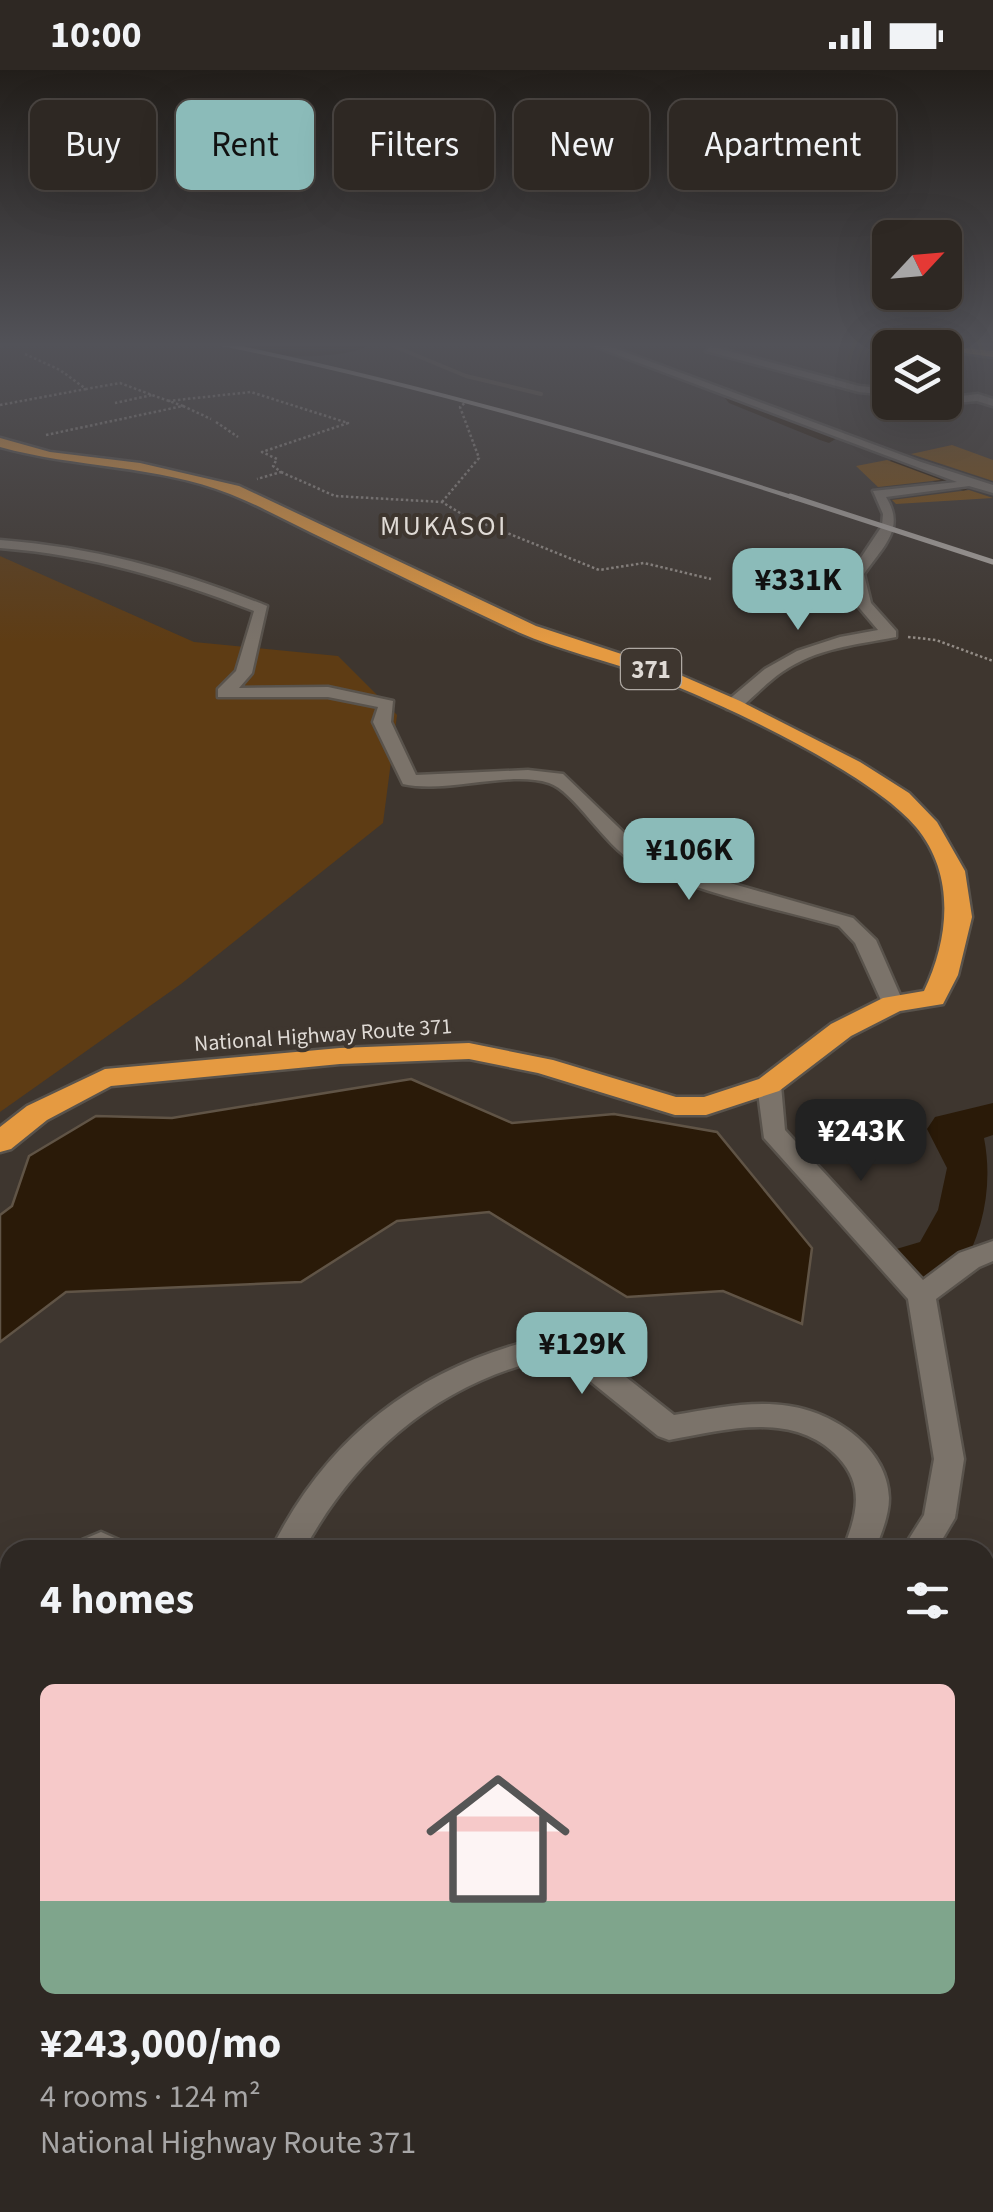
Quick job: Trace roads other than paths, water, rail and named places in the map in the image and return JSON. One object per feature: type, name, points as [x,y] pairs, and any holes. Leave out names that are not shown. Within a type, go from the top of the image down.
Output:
[{"type":"highway","name":"National Highway Route 371","points":[[0,1142],[37,1113],[106,1078],[340,1056],[468,1051],[544,1066],[675,1106],[706,1106],[770,1085],[842,1030],[892,1004],[934,998],[945,974],[958,917],[953,871],[929,827],[901,798],[794,734],[658,672],[530,630],[233,489],[140,468],[49,456],[4,444]]},
{"type":"street","points":[[860,442],[993,489]]},
{"type":"street","points":[[733,705],[776,669],[815,651],[852,636],[890,634],[864,604],[857,574],[889,526],[890,514],[878,494],[975,484],[993,478]]},
{"type":"street","points":[[0,544],[108,555],[164,570],[262,610],[244,673],[224,693],[324,693],[370,698],[387,705],[382,722],[409,780],[438,782],[528,774],[557,778],[636,855],[702,881],[846,922],[864,940],[892,1004]]},
{"type":"street","points":[[770,1085],[773,1132],[921,1296],[949,1459],[939,1518],[925,1540]]},
{"type":"street","points":[[921,1296],[969,1260],[993,1250]]},
{"type":"street","points":[[292,1540],[354,1452],[427,1391],[482,1363],[564,1344],[669,1428],[765,1414],[810,1420],[843,1441],[869,1472],[876,1504],[863,1540]]},
{"type":"waterway","points":[[901,462],[964,483]]},
{"type":"waterway","points":[[913,1264],[940,1258],[966,1210],[974,1168],[953,1129],[993,1119]]},
{"type":"railway","points":[[611,442],[798,499]]},
{"type":"railway","points":[[790,496],[993,562]]},
{"type":"district","name":"MUKASOI","points":[[444,525]]}]
